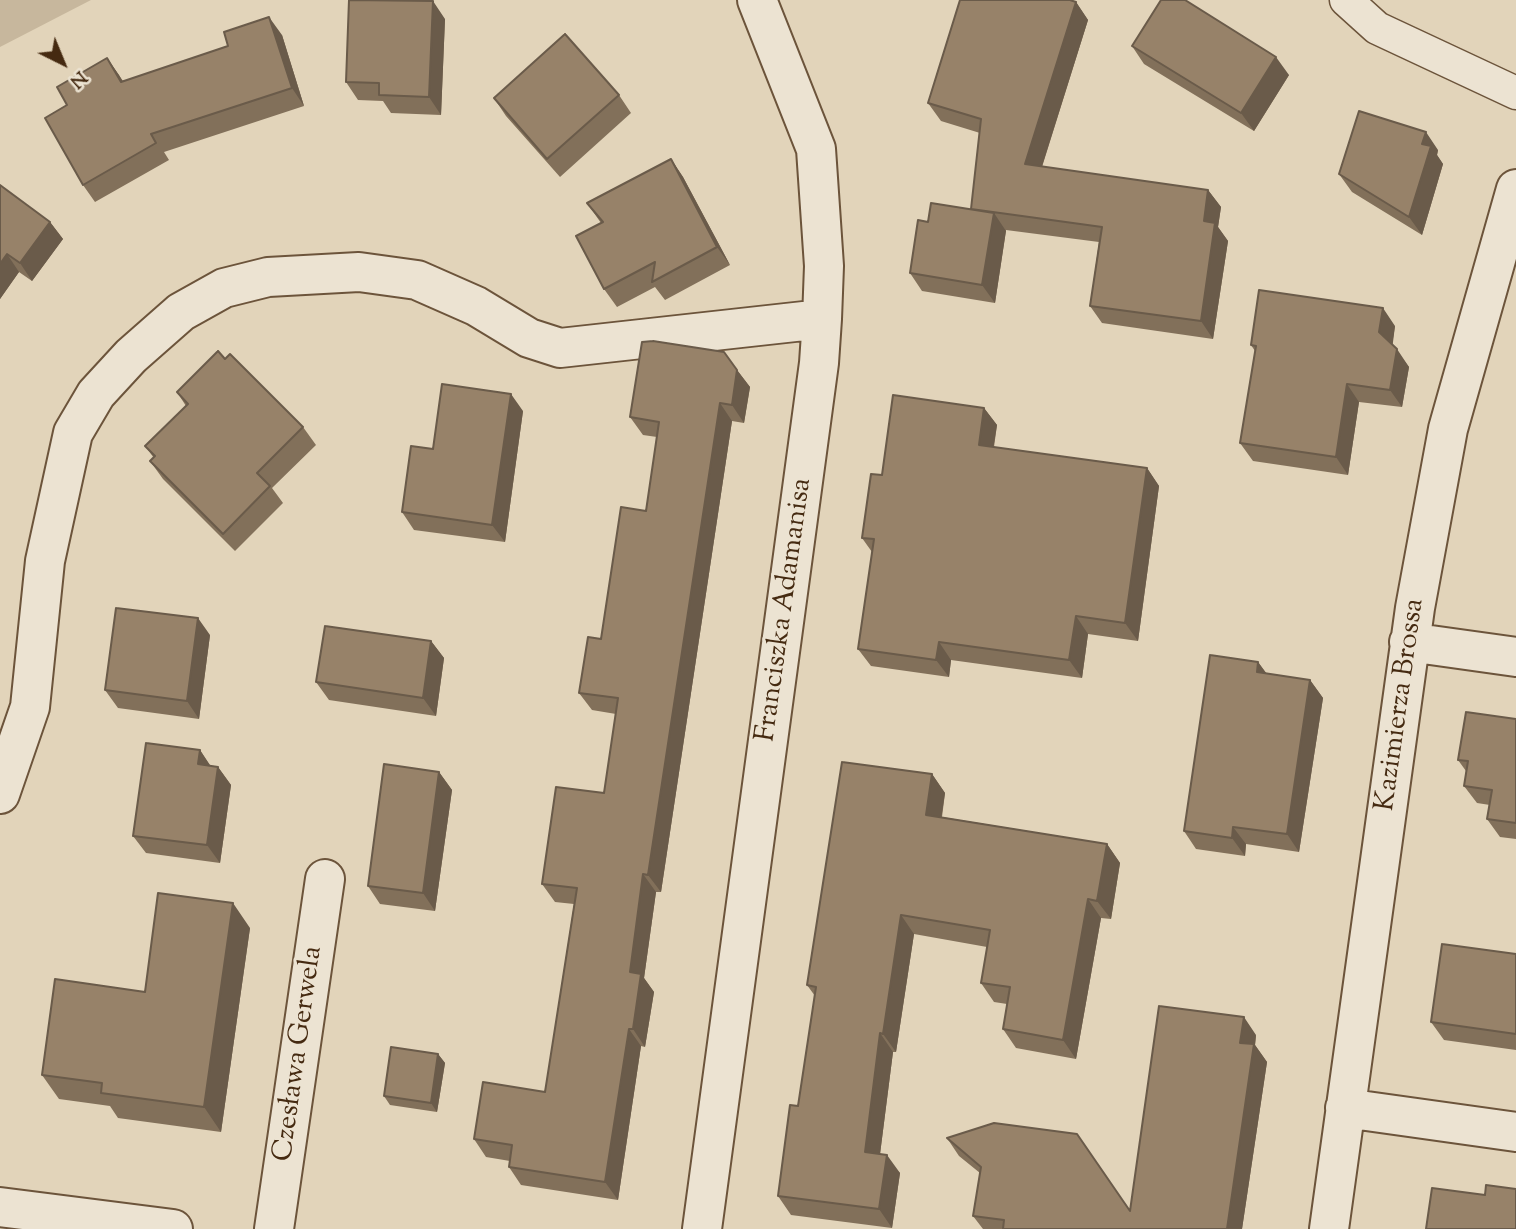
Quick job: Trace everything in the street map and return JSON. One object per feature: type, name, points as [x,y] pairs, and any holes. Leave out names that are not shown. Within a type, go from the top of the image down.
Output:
[{"type":"street","name":"Franciszka Adamanisa","points":[[702,1229],[819,363],[822,319],[824,266],[816,149],[757,0]]},
{"type":"street","name":"Kazimierza Brossa","points":[[1329,1229],[1409,642],[1448,429],[1516,190]]},
{"type":"street","points":[[0,794],[30,706],[45,561],[73,433],[96,394],[131,356],[181,312],[224,288],[268,277],[359,272],[416,280],[475,306],[529,338],[560,348],[822,319]]},
{"type":"street","points":[[1409,642],[1516,657]]},
{"type":"street","name":"Czesława Gerwela","points":[[274,1229],[325,879]]},
{"type":"street","points":[[1345,1108],[1516,1132]]},
{"type":"street","points":[[0,1207],[173,1229]]},
{"type":"lane","points":[[1346,0],[1377,28],[1516,93]]},
{"type":"shaded area","points":[[0,0],[91,0],[0,47]]},
{"type":"building","points":[[349,0],[433,1],[429,97],[379,95],[379,83],[346,82]]},
{"type":"building","points":[[960,0],[1076,2],[1025,164],[1208,190],[1204,221],[1215,223],[1201,321],[1090,306],[1102,227],[971,209],[981,119],[928,103]]},
{"type":"building","points":[[1161,0],[1185,0],[1276,57],[1241,113],[1132,46]]},
{"type":"building","points":[[269,17],[292,88],[151,134],[156,143],[83,185],[45,118],[67,105],[57,87],[107,58],[121,82],[228,46],[224,32]]},
{"type":"building","points":[[565,34],[619,95],[547,159],[494,98]]},
{"type":"building","points":[[1359,111],[1426,132],[1422,144],[1431,146],[1409,217],[1339,174]]},
{"type":"building","points":[[671,159],[717,247],[652,282],[655,262],[604,289],[576,236],[603,222],[587,203]]},
{"type":"building","points":[[0,185],[50,222],[20,263],[7,254],[0,264]]},
{"type":"building","points":[[931,203],[994,213],[982,285],[910,273],[918,220],[928,222]]},
{"type":"building","points":[[1259,290],[1383,308],[1379,332],[1397,349],[1390,390],[1347,384],[1336,457],[1240,443],[1256,346],[1251,345]]},
{"type":"building","points":[[653,341],[724,352],[737,370],[732,405],[720,403],[648,875],[643,874],[630,972],[641,974],[633,1029],[629,1029],[605,1182],[509,1167],[512,1145],[474,1139],[483,1082],[545,1092],[577,888],[542,884],[556,787],[604,793],[618,698],[579,693],[588,637],[601,639],[621,507],[646,511],[659,422],[630,417],[642,342]]},
{"type":"building","points":[[218,351],[225,359],[230,354],[303,427],[257,473],[270,486],[223,534],[150,461],[155,456],[145,446],[188,404],[177,392]]},
{"type":"building","points":[[442,384],[511,394],[492,525],[402,512],[411,446],[433,449]]},
{"type":"building","points":[[893,395],[984,408],[979,445],[1147,468],[1125,623],[1076,616],[1069,660],[939,642],[936,660],[858,649],[874,539],[862,538],[871,474],[882,475]]},
{"type":"building","points":[[116,608],[198,618],[187,701],[105,690]]},
{"type":"building","points":[[325,626],[431,641],[423,698],[316,682]]},
{"type":"building","points":[[1210,655],[1258,662],[1257,672],[1310,680],[1287,834],[1233,827],[1232,838],[1184,831]]},
{"type":"building","points":[[1466,712],[1516,719],[1516,823],[1487,819],[1492,790],[1464,786],[1468,761],[1458,760]]},
{"type":"building","points":[[146,743],[200,750],[198,764],[218,767],[207,845],[133,836]]},
{"type":"building","points":[[842,762],[932,774],[926,815],[1107,844],[1097,901],[1088,899],[1063,1040],[1003,1029],[1010,987],[981,983],[990,930],[901,915],[883,1034],[880,1033],[865,1152],[887,1155],[879,1209],[778,1196],[790,1105],[798,1106],[816,987],[807,985]]},
{"type":"building","points":[[384,764],[439,772],[423,893],[368,886]]},
{"type":"building","points":[[158,893],[233,903],[204,1107],[101,1093],[102,1083],[42,1075],[55,979],[145,992]]},
{"type":"building","points":[[1442,944],[1516,954],[1516,1034],[1431,1022]]},
{"type":"building","points":[[1159,1006],[1244,1017],[1240,1043],[1254,1044],[1227,1229],[1003,1229],[1004,1220],[973,1216],[981,1167],[947,1138],[994,1123],[1077,1134],[1130,1211]]},
{"type":"building","points":[[391,1047],[438,1054],[431,1103],[384,1096]]},
{"type":"building","points":[[1486,1185],[1516,1189],[1516,1229],[1426,1229],[1432,1188],[1485,1195]]}]
